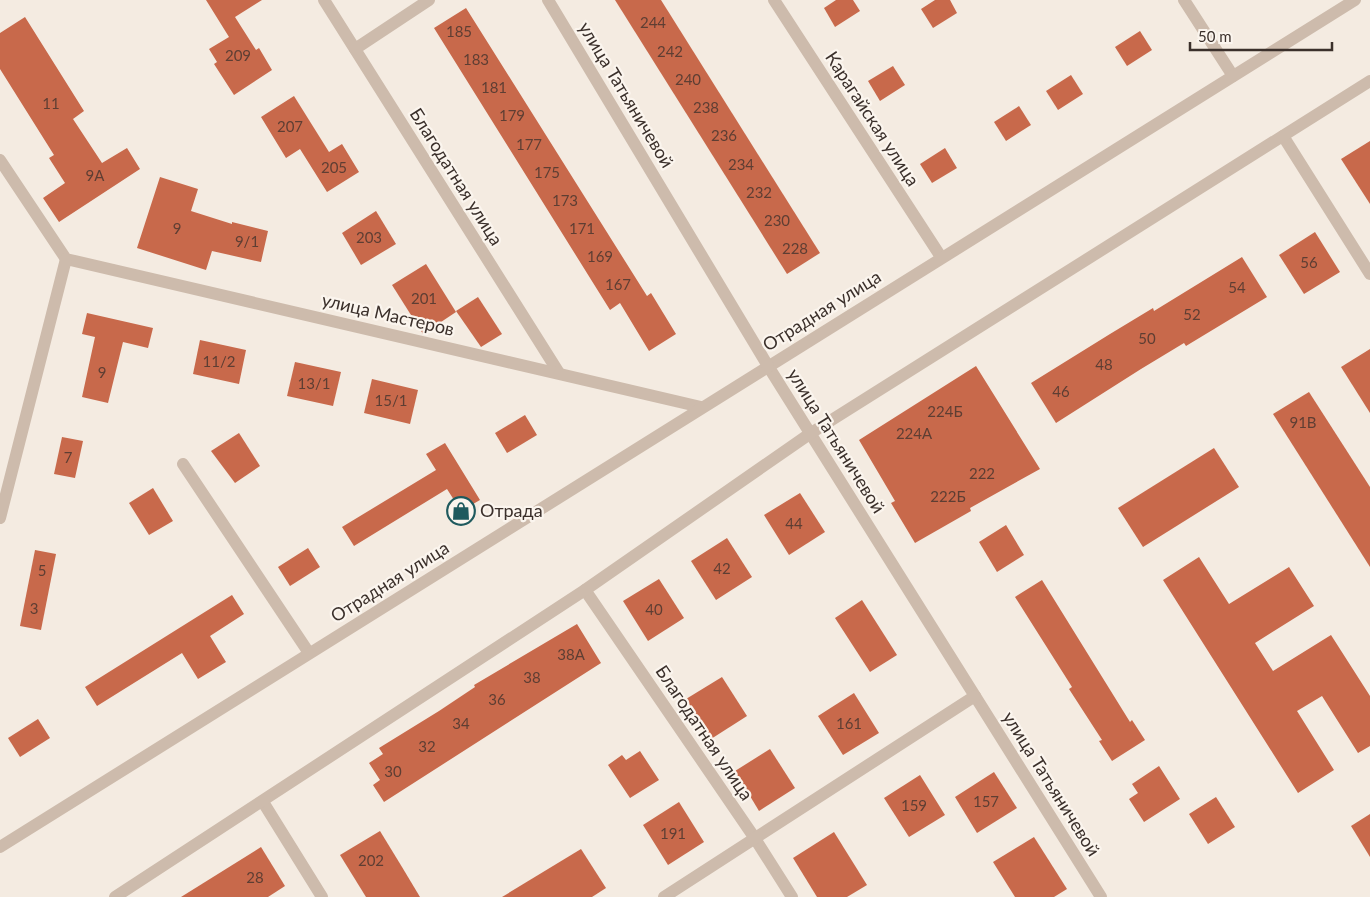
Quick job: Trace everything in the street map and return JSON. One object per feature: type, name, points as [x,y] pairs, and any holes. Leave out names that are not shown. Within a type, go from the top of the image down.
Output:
[{"type":"street","name":"Благодатная улица","points":[[324,0],[559,373]]},
{"type":"street","points":[[355,49],[429,0]]},
{"type":"street","name":"улица Татьяничевой","points":[[548,0],[768,366],[1101,897]]},
{"type":"street","name":"Карагайская улица","points":[[774,0],[942,257]]},
{"type":"street","points":[[1184,0],[1234,76]]},
{"type":"street","name":"Отрадная улица","points":[[0,847],[701,407],[1355,0]]},
{"type":"street","points":[[115,897],[585,590],[810,433],[1370,81]]},
{"type":"street","points":[[1283,136],[1370,274]]},
{"type":"street","points":[[0,160],[66,259],[0,518]]},
{"type":"street","name":"улица Мастеров","points":[[66,259],[701,407]]},
{"type":"street","points":[[183,464],[309,653]]},
{"type":"street","name":"Благодатная улица","points":[[585,590],[754,837],[792,897]]},
{"type":"street","points":[[664,897],[754,837],[975,696]]},
{"type":"street","points":[[263,802],[322,897]]},
{"type":"building","points":[[206,0],[262,0],[235,17],[256,50],[259,48],[272,70],[234,95],[214,64],[217,62],[209,49],[229,37]]},
{"type":"building","points":[[615,0],[661,0],[820,253],[787,274]]},
{"type":"building","points":[[836,0],[853,0],[860,11],[835,27],[824,8]]},
{"type":"building","points":[[935,0],[950,0],[957,13],[933,28],[921,9]]},
{"type":"building","points":[[466,8],[647,296],[651,293],[676,334],[649,351],[620,303],[610,310],[434,28]]},
{"type":"building","points":[[25,17],[84,111],[73,119],[102,163],[127,148],[140,169],[59,222],[43,198],[65,183],[49,158],[54,155],[0,69],[0,33]]},
{"type":"building","points":[[1140,31],[1152,50],[1127,66],[1115,47]]},
{"type":"building","points":[[893,66],[905,85],[880,101],[868,81]]},
{"type":"building","points":[[1071,75],[1083,94],[1058,110],[1046,91]]},
{"type":"building","points":[[294,96],[329,152],[342,144],[359,172],[327,192],[300,149],[286,158],[261,117]]},
{"type":"building","points":[[1019,106],[1031,125],[1006,141],[994,122]]},
{"type":"building","points":[[1370,141],[1370,204],[1341,159]]},
{"type":"building","points":[[945,148],[957,168],[932,183],[920,164]]},
{"type":"building","points":[[160,177],[198,189],[191,211],[232,224],[232,222],[268,231],[261,262],[212,251],[206,270],[137,248]]},
{"type":"building","points":[[376,211],[396,244],[361,265],[342,233]]},
{"type":"building","points":[[1315,232],[1340,272],[1304,294],[1279,255]]},
{"type":"building","points":[[1242,257],[1267,297],[1186,346],[1184,343],[1056,423],[1031,383],[1153,308],[1154,311]]},
{"type":"building","points":[[426,264],[456,312],[423,334],[392,285]]},
{"type":"building","points":[[478,297],[502,334],[481,347],[456,311]]},
{"type":"building","points":[[87,313],[153,328],[148,348],[123,342],[108,403],[82,397],[95,337],[82,334]]},
{"type":"building","points":[[200,340],[246,350],[239,384],[193,374]]},
{"type":"building","points":[[1370,349],[1370,413],[1341,367]]},
{"type":"building","points":[[295,362],[341,372],[333,406],[287,396]]},
{"type":"building","points":[[976,366],[1040,469],[970,508],[971,511],[915,543],[891,503],[895,501],[859,440]]},
{"type":"building","points":[[372,379],[418,390],[410,424],[364,413]]},
{"type":"building","points":[[1309,392],[1370,487],[1370,567],[1273,414]]},
{"type":"building","points":[[525,415],[537,435],[507,453],[495,433]]},
{"type":"building","points":[[239,433],[260,466],[235,483],[211,451]]},
{"type":"building","points":[[62,437],[83,441],[75,478],[54,474]]},
{"type":"building","points":[[445,443],[480,500],[461,511],[447,489],[354,546],[342,527],[436,470],[426,454]]},
{"type":"building","points":[[1214,448],[1239,487],[1143,547],[1118,508]]},
{"type":"building","points":[[153,488],[173,521],[149,535],[129,503]]},
{"type":"building","points":[[800,493],[825,532],[789,555],[764,515]]},
{"type":"building","points":[[1006,525],[1024,555],[997,572],[979,542]]},
{"type":"building","points":[[727,538],[752,577],[716,600],[691,561]]},
{"type":"building","points":[[308,548],[320,567],[290,586],[278,567]]},
{"type":"building","points":[[35,550],[56,554],[41,630],[20,626]]},
{"type":"building","points":[[1199,557],[1229,604],[1289,567],[1314,606],[1255,643],[1273,671],[1331,635],[1370,696],[1370,746],[1358,753],[1322,696],[1297,711],[1334,770],[1298,793],[1163,580]]},
{"type":"building","points":[[659,579],[684,618],[648,641],[623,601]]},
{"type":"building","points":[[1042,580],[1130,722],[1132,720],[1145,740],[1112,761],[1099,741],[1102,740],[1069,689],[1072,687],[1015,597]]},
{"type":"building","points":[[232,595],[244,614],[210,636],[226,662],[198,679],[182,653],[97,706],[85,687]]},
{"type":"building","points":[[862,600],[897,655],[870,672],[835,618]]},
{"type":"building","points":[[577,624],[601,663],[384,802],[373,785],[380,780],[369,763],[383,754],[379,748],[439,711],[475,687],[474,685]]},
{"type":"building","points":[[722,677],[747,716],[711,739],[686,699]]},
{"type":"building","points":[[854,693],[879,733],[843,755],[818,716]]},
{"type":"building","points":[[38,719],[50,738],[20,757],[8,738]]},
{"type":"building","points":[[770,749],[795,788],[759,811],[735,771]]},
{"type":"building","points":[[640,751],[659,780],[630,798],[608,765],[622,755],[626,760]]},
{"type":"building","points":[[1159,766],[1180,799],[1144,822],[1129,799],[1138,793],[1132,784]]},
{"type":"building","points":[[994,772],[1017,808],[977,833],[955,797]]},
{"type":"building","points":[[920,775],[945,815],[909,837],[884,798]]},
{"type":"building","points":[[1216,797],[1235,827],[1208,844],[1189,814]]},
{"type":"building","points":[[679,802],[704,842],[668,865],[643,825]]},
{"type":"building","points":[[1370,814],[1370,857],[1351,826]]},
{"type":"building","points":[[380,831],[420,897],[366,897],[340,855]]},
{"type":"building","points":[[834,832],[867,885],[847,897],[817,897],[793,858]]},
{"type":"building","points":[[1034,837],[1067,889],[1054,897],[1015,897],[993,862]]},
{"type":"building","points":[[261,847],[285,886],[268,897],[181,897]]},
{"type":"building","points":[[581,849],[606,888],[592,897],[502,897]]},
{"type":"place","name":"Отрада","points":[[461,511]]}]
